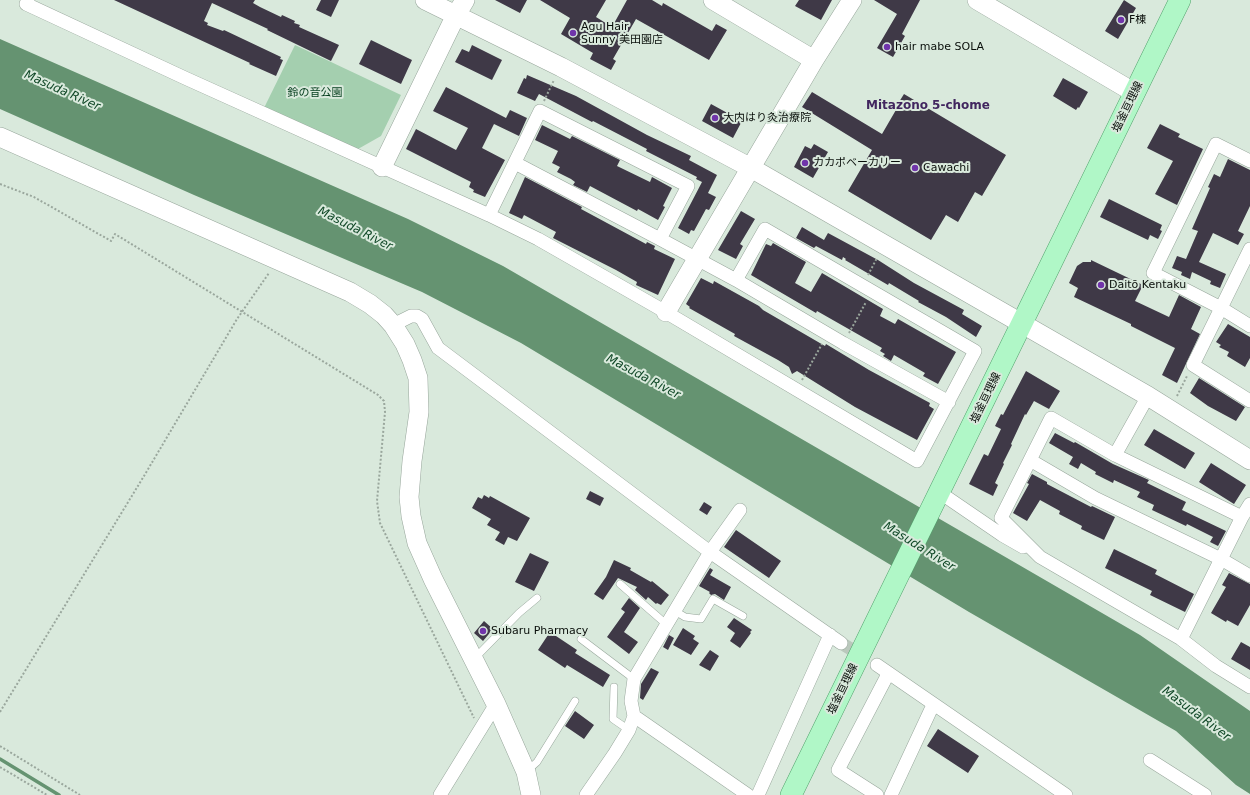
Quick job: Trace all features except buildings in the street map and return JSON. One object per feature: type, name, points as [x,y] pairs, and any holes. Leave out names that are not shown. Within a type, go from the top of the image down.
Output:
[{"type":"main road","name":"塩釜亘理線","points":[[791,795],[1180,0]]},
{"type":"street","points":[[28,0],[26,4],[185,78],[489,214],[538,239],[666,312],[917,460],[975,351],[765,229],[736,280]]},
{"type":"street","points":[[425,0],[460,8],[561,67],[751,168],[1148,396],[1250,460]]},
{"type":"street","points":[[713,0],[814,60]]},
{"type":"street","points":[[666,312],[814,60],[852,0]]},
{"type":"street","points":[[977,0],[1135,94]]},
{"type":"street","points":[[382,167],[460,8]]},
{"type":"street","points":[[489,214],[540,111],[688,186],[660,239]]},
{"type":"street","points":[[0,137],[350,292],[370,304],[384,315],[393,326],[405,344],[418,378],[419,412],[412,461],[409,497],[411,516],[417,542],[433,579],[496,704],[526,772],[531,795]]},
{"type":"street","points":[[1250,161],[1216,144],[1153,274],[1221,308],[1250,326]]},
{"type":"street","points":[[515,163],[698,259],[843,343],[949,402]]},
{"type":"street","points":[[1249,254],[1193,365],[1250,401]]},
{"type":"street","points":[[393,326],[411,316],[417,316],[422,319],[438,348],[710,552],[841,643]]},
{"type":"street","points":[[1115,455],[1148,396]]},
{"type":"street","points":[[1040,557],[1000,518],[1051,418],[1115,455],[1242,517]]},
{"type":"street","points":[[1030,460],[1095,498],[1221,559],[1250,576]]},
{"type":"street","points":[[938,494],[1002,535],[1181,639],[1216,666],[1250,687]]},
{"type":"street","points":[[1181,639],[1242,517],[1250,504]]},
{"type":"street","points":[[586,795],[630,730],[634,716],[631,701],[634,679],[710,552],[740,510]]},
{"type":"street","points":[[758,795],[830,635]]},
{"type":"street","points":[[877,665],[933,705],[1066,795]]},
{"type":"street","points":[[877,795],[838,770],[888,674]]},
{"type":"street","points":[[440,795],[496,704]]},
{"type":"street","points":[[891,795],[933,705]]},
{"type":"street","points":[[634,716],[748,795]]},
{"type":"street","points":[[1150,760],[1205,795]]},
{"type":"lane","points":[[620,584],[666,624]]},
{"type":"lane","points":[[474,660],[519,613],[537,598]]},
{"type":"lane","points":[[675,611],[685,617],[701,619],[713,599],[743,616]]},
{"type":"lane","points":[[581,639],[634,679]]},
{"type":"lane","points":[[614,687],[613,719],[630,730]]},
{"type":"lane","points":[[526,772],[537,762],[576,701]]},
{"type":"path","points":[[540,111],[541,105],[554,80]]},
{"type":"path","points":[[0,184],[34,197],[111,241],[115,234],[378,395],[384,401],[385,412],[377,501],[380,523],[480,730]]},
{"type":"path","points":[[843,343],[880,254]]},
{"type":"path","points":[[0,712],[144,476],[242,311],[278,260]]},
{"type":"path","points":[[796,389],[828,334]]},
{"type":"path","points":[[1175,399],[1193,365]]},
{"type":"path","points":[[0,746],[80,795]]},
{"type":"path","points":[[0,767],[47,795]]},
{"type":"green space","name":"鈴の音公園","points":[[295,45],[401,95],[381,136],[358,149],[264,108]]},
{"type":"water","name":"Masuda River","points":[[0,39],[408,219],[503,266],[1140,635],[1250,711],[1250,794],[1236,785],[1176,731],[969,612],[521,343],[422,292],[194,195],[0,109]]},
{"type":"waterway","points":[[0,759],[59,795]]},
{"type":"tunnel","points":[[841,643],[877,665]]},
{"type":"place","name":"F棟","points":[[1121,20]]},
{"type":"place","name":"Agu Hair Sunny 美田園店","points":[[573,33]]},
{"type":"place","name":"hair mabe SOLA","points":[[887,47]]},
{"type":"place","name":"大内はり灸治療院","points":[[715,118]]},
{"type":"place","name":"カカポベーカリー","points":[[805,163]]},
{"type":"place","name":"Cawachi","points":[[915,168]]},
{"type":"place","name":"Daitō Kentaku","points":[[1101,285]]},
{"type":"place","name":"Subaru Pharmacy","points":[[483,631]]},
{"type":"district","name":"Mitazono 5-chome","points":[[928,106]]}]
